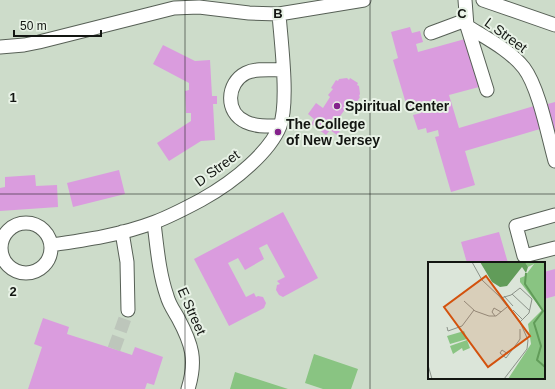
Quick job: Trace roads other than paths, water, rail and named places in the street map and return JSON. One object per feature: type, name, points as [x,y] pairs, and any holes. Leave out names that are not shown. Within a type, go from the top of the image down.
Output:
[{"type":"street","points":[[0,47],[39,42],[160,11],[199,4],[249,13],[279,14],[364,0]]},
{"type":"street","points":[[465,0],[466,23],[488,90]]},
{"type":"street","points":[[483,0],[555,25]]},
{"type":"street","name":"D Street","points":[[51,245],[122,232],[154,223],[183,210],[230,182],[255,161],[274,138],[280,126],[283,103],[283,70],[279,14]]},
{"type":"street","points":[[431,33],[466,23]]},
{"type":"street","name":"L Street","points":[[466,23],[505,50],[530,76],[555,161]]},
{"type":"street","points":[[280,126],[254,125],[238,117],[230,102],[230,94],[233,85],[246,72],[256,70],[283,70]]},
{"type":"street","points":[[555,215],[516,226],[524,256],[555,248]]},
{"type":"street","points":[[23,223],[38,226],[49,238],[51,245],[48,261],[36,272],[28,274],[21,273],[13,270],[1,259],[1,243],[4,236],[15,225],[23,223]]},
{"type":"street","name":"E Street","points":[[154,223],[166,295],[188,336],[190,345],[193,364],[188,389]]},
{"type":"street","points":[[122,232],[127,262],[128,310]]},
{"type":"tunnel","points":[[114,349],[128,310]]},
{"type":"place","name":"Spiritual Center","points":[[337,106]]},
{"type":"place","name":"The College of New Jersey","points":[[278,132]]}]
